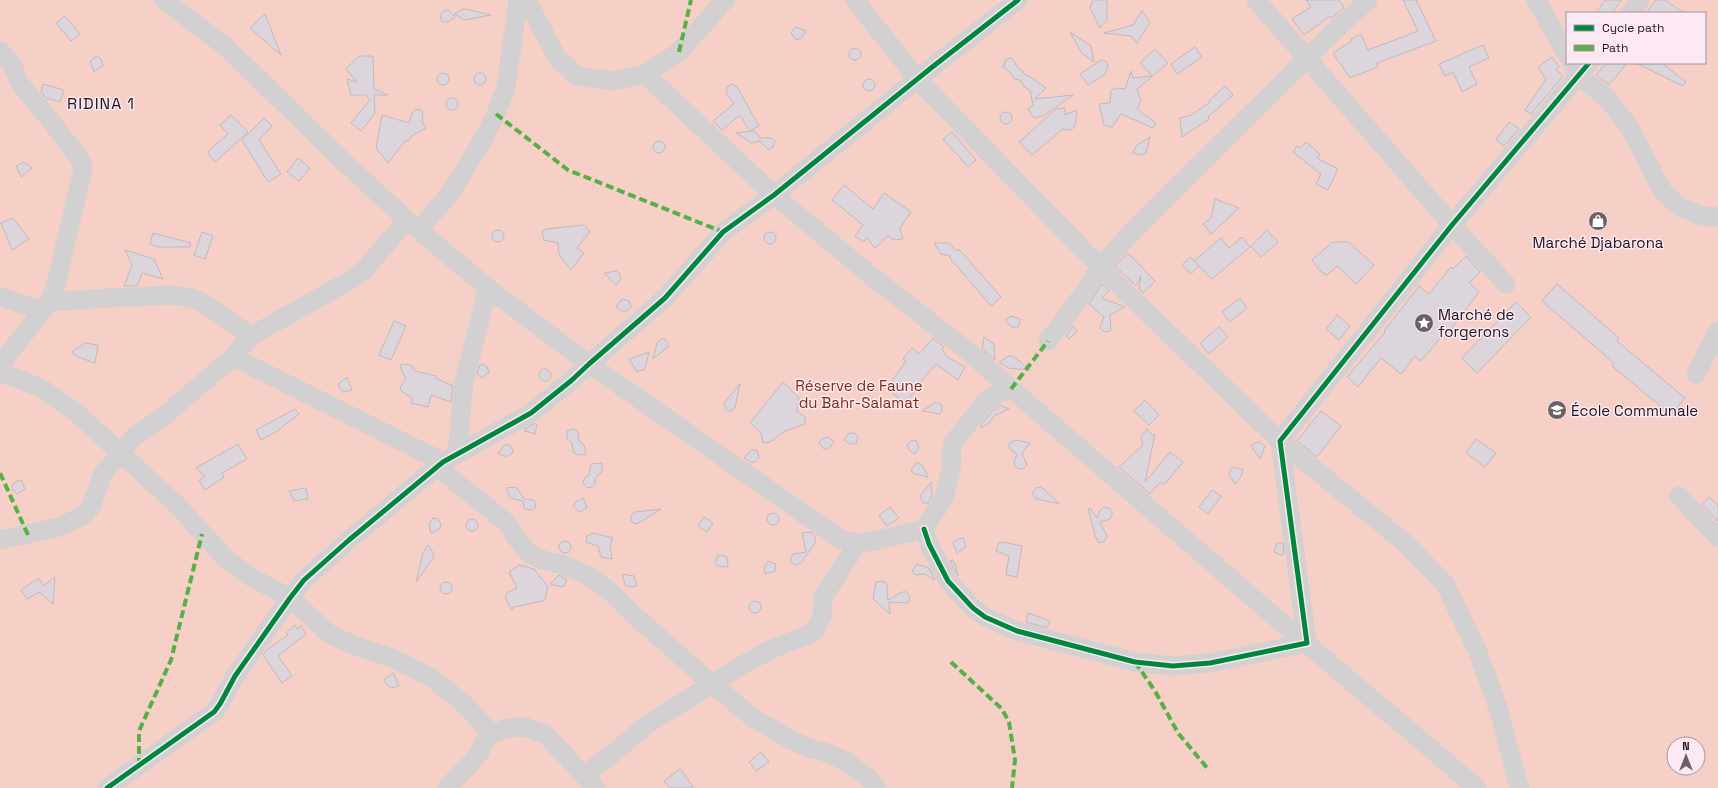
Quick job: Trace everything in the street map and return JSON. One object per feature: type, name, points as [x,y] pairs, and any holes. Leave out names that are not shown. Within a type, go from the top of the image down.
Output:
[{"type":"street","points":[[164,0],[227,48],[344,162],[413,225],[488,288],[589,364],[840,538],[858,543],[874,541],[924,529],[944,498],[952,464],[953,443],[984,402],[997,394],[1011,389]]},
{"type":"street","points":[[0,540],[59,527],[84,515],[91,507],[102,475],[134,437],[165,415],[233,357],[251,336],[354,278],[450,193],[480,145],[496,114],[506,88],[518,0]]},
{"type":"street","points":[[527,0],[557,58],[577,76],[612,81],[645,74],[679,52],[725,0]]},
{"type":"street","points":[[855,0],[917,79],[1100,267],[1280,441],[1404,542],[1445,584],[1478,652],[1499,711],[1520,788]]},
{"type":"street","points":[[107,788],[214,712],[235,676],[304,580],[349,540],[445,461],[531,413],[572,380],[665,298],[723,232],[774,194],[1018,0]]},
{"type":"street","points":[[1256,0],[1452,225],[1506,284]]},
{"type":"street","points":[[1048,341],[1086,290],[1100,267],[1128,235],[1307,58],[1368,0]]},
{"type":"street","points":[[1536,0],[1566,53]]},
{"type":"street","points":[[1631,12],[1640,0]]},
{"type":"street","points":[[0,51],[12,64],[20,84],[51,121],[83,165],[55,288],[45,306],[0,365]]},
{"type":"street","points":[[1307,643],[1280,441],[1580,67],[1607,98],[1630,128],[1663,192],[1680,207],[1702,216],[1718,217]]},
{"type":"street","points":[[645,74],[774,194],[875,279],[969,352],[1254,599],[1477,788]]},
{"type":"street","points":[[445,461],[488,288]]},
{"type":"street","points":[[0,297],[45,306],[114,297],[143,297],[157,294],[185,297],[196,300],[251,336]]},
{"type":"street","points":[[1696,374],[1718,331]]},
{"type":"street","points":[[233,357],[445,461],[507,523],[523,547],[530,554],[543,560],[564,565],[589,576],[612,593],[712,685],[755,719],[789,739],[811,749],[825,752],[845,762],[866,776],[877,788]]},
{"type":"street","points":[[0,372],[41,388],[78,414],[178,506],[226,559],[251,577],[290,598],[328,633],[353,645],[392,658],[432,678],[464,704],[492,734]]},
{"type":"street","points":[[1679,496],[1718,537]]},
{"type":"street","points":[[924,529],[929,544],[948,581],[979,613],[1017,631],[1135,662],[1172,666],[1210,663],[1307,643]]},
{"type":"street","points":[[447,788],[479,754],[484,742],[492,734],[507,728],[525,727],[545,734],[590,781],[607,758],[648,724],[744,664],[772,649],[810,634],[816,629],[822,616],[823,597],[858,543]]},
{"type":"green space","name":"Réserve de Faune du Bahr-Salamat","points":[[0,0],[1718,0],[1718,788],[0,788]]},
{"type":"building","points":[[1093,0],[1107,0],[1107,20],[1100,28],[1090,8]]},
{"type":"building","points":[[1306,0],[1339,0],[1344,7],[1332,18],[1330,16],[1304,35],[1292,19],[1311,7]]},
{"type":"building","points":[[1403,0],[1416,0],[1436,41],[1377,63],[1378,67],[1350,78],[1333,53],[1352,41],[1351,39],[1361,34],[1368,50],[1418,31]]},
{"type":"building","points":[[1605,0],[1621,0],[1613,12],[1597,12]]},
{"type":"building","points":[[1656,0],[1665,0],[1683,12],[1647,12]]},
{"type":"building","points":[[463,9],[491,15],[465,20],[454,14]]},
{"type":"building","points":[[448,10],[455,17],[448,22],[442,22],[440,15],[444,11]]},
{"type":"building","points":[[1142,11],[1150,22],[1137,43],[1131,36],[1104,33],[1133,25]]},
{"type":"building","points":[[265,14],[281,55],[250,28]]},
{"type":"building","points":[[65,16],[80,34],[71,41],[56,23]]},
{"type":"building","points":[[795,27],[806,31],[801,38],[796,40],[791,33]]},
{"type":"building","points":[[1070,32],[1091,46],[1094,62],[1082,53]]},
{"type":"building","points":[[1483,45],[1489,58],[1469,67],[1477,84],[1462,92],[1453,72],[1445,76],[1439,64]]},
{"type":"building","points":[[1195,47],[1202,57],[1177,74],[1171,64]]},
{"type":"building","points":[[853,48],[857,48],[861,54],[857,60],[853,60],[849,56],[849,52]]},
{"type":"building","points":[[1155,49],[1168,63],[1137,89],[1141,100],[1137,109],[1156,123],[1153,128],[1121,114],[1112,127],[1104,125],[1099,104],[1110,103],[1111,90],[1117,88],[1125,89],[1131,71],[1133,78],[1152,76],[1140,63]]},
{"type":"building","points":[[97,56],[101,59],[103,65],[94,72],[90,61]]},
{"type":"building","points":[[359,56],[373,56],[374,89],[388,95],[374,95],[375,113],[361,131],[351,123],[370,100],[366,95],[351,95],[347,79],[357,82],[346,69]]},
{"type":"building","points":[[1552,57],[1559,67],[1556,70],[1563,76],[1531,114],[1525,110],[1546,79],[1538,67]]},
{"type":"building","points":[[1012,58],[1018,68],[1022,70],[1025,75],[1031,77],[1046,88],[1035,99],[1073,95],[1043,116],[1034,118],[1028,109],[1033,105],[1030,90],[1024,87],[1020,80],[1014,79],[1011,73],[1003,67],[1006,59]]},
{"type":"building","points":[[1101,60],[1107,62],[1108,68],[1104,75],[1088,85],[1080,74]]},
{"type":"building","points":[[1605,64],[1626,64],[1609,85],[1596,75]]},
{"type":"building","points":[[1638,64],[1663,64],[1686,82],[1683,86]]},
{"type":"building","points":[[441,73],[445,73],[449,79],[445,85],[441,85],[437,81],[437,77]]},
{"type":"building","points":[[478,73],[482,73],[486,79],[482,85],[478,85],[474,81],[474,77]]},
{"type":"building","points":[[867,79],[871,79],[875,85],[871,91],[867,91],[863,87],[863,83]]},
{"type":"building","points":[[43,84],[64,90],[60,102],[46,98],[41,92]]},
{"type":"building","points":[[733,84],[737,87],[759,126],[750,131],[740,115],[722,130],[713,121],[734,104],[726,92],[728,86]]},
{"type":"building","points":[[1225,86],[1233,95],[1208,117],[1209,119],[1182,137],[1180,118],[1191,115],[1210,102],[1209,101]]},
{"type":"building","points":[[450,98],[454,98],[458,104],[454,110],[450,110],[446,106],[446,102]]},
{"type":"building","points":[[1065,108],[1065,115],[1077,110],[1075,126],[1071,130],[1063,129],[1032,155],[1019,142],[1056,109]]},
{"type":"building","points":[[418,109],[423,112],[422,122],[426,128],[413,135],[409,140],[405,141],[388,163],[376,148],[382,115],[409,123],[412,113]]},
{"type":"building","points":[[1004,112],[1008,112],[1012,118],[1008,124],[1004,124],[1000,120],[1000,116]]},
{"type":"building","points":[[231,115],[248,132],[215,162],[209,155],[209,150],[228,134],[220,125]]},
{"type":"building","points":[[264,118],[272,126],[259,140],[281,174],[268,182],[242,140]]},
{"type":"building","points":[[1509,122],[1519,129],[1504,146],[1496,140]]},
{"type":"building","points":[[753,131],[757,133],[760,138],[771,138],[775,141],[773,147],[768,150],[760,141],[752,143],[736,133]]},
{"type":"building","points":[[952,132],[976,160],[968,167],[943,139]]},
{"type":"building","points":[[1150,137],[1146,153],[1142,155],[1132,153],[1137,145]]},
{"type":"building","points":[[657,141],[661,141],[665,147],[661,153],[657,153],[653,149],[653,145]]},
{"type":"building","points":[[1306,142],[1320,154],[1317,158],[1338,169],[1328,190],[1316,184],[1321,174],[1293,152],[1297,146],[1301,148]]},
{"type":"building","points":[[298,158],[310,168],[299,181],[287,172]]},
{"type":"building","points":[[24,162],[32,168],[21,177],[16,166]]},
{"type":"building","points":[[844,185],[873,209],[884,193],[911,212],[900,228],[903,239],[894,240],[888,236],[875,248],[867,238],[864,242],[855,236],[863,225],[832,200]]},
{"type":"building","points":[[1215,199],[1239,208],[1211,234],[1203,224],[1211,218]]},
{"type":"building","points":[[13,218],[29,239],[12,250],[1,223]]},
{"type":"building","points":[[584,225],[590,231],[577,248],[584,253],[571,270],[559,255],[558,243],[544,240],[542,232],[546,229]]},
{"type":"building","points":[[496,230],[500,230],[504,236],[500,242],[496,242],[492,238],[492,234]]},
{"type":"building","points":[[1267,230],[1278,242],[1261,257],[1251,246]]},
{"type":"building","points":[[202,232],[213,236],[205,259],[194,255]]},
{"type":"building","points":[[768,232],[772,232],[776,238],[772,244],[768,244],[764,240],[764,236]]},
{"type":"building","points":[[153,233],[191,243],[190,247],[159,247],[150,244]]},
{"type":"building","points":[[1242,237],[1250,247],[1212,279],[1194,261],[1221,238],[1229,248]]},
{"type":"building","points":[[1333,242],[1349,242],[1374,265],[1356,284],[1337,266],[1327,275],[1321,272],[1312,260]]},
{"type":"building","points":[[934,243],[948,243],[957,251],[959,249],[1001,297],[991,306],[949,257],[951,256],[941,254]]},
{"type":"building","points":[[125,250],[154,259],[163,279],[142,273],[137,286],[124,286],[132,265]]},
{"type":"building","points":[[1128,253],[1155,281],[1143,293],[1139,289],[1141,276],[1136,286],[1115,266]]},
{"type":"building","points":[[1466,256],[1480,272],[1469,283],[1479,292],[1444,338],[1442,336],[1421,361],[1415,356],[1401,374],[1381,358],[1358,387],[1347,377],[1385,332],[1384,331],[1419,286],[1429,294],[1451,267],[1453,269]]},
{"type":"building","points":[[1190,257],[1199,266],[1191,274],[1182,265]]},
{"type":"building","points":[[616,271],[620,274],[621,279],[616,285],[604,273]]},
{"type":"building","points":[[1102,284],[1109,291],[1102,298],[1125,307],[1110,315],[1111,330],[1107,332],[1100,328],[1104,317],[1089,304]]},
{"type":"building","points":[[1557,284],[1619,338],[1617,341],[1685,398],[1671,415],[1612,366],[1614,363],[1542,301]]},
{"type":"building","points":[[1240,298],[1247,308],[1230,322],[1222,312]]},
{"type":"building","points":[[622,299],[629,301],[630,303],[631,307],[627,311],[622,311],[616,307]]},
{"type":"building","points":[[1516,302],[1531,317],[1477,373],[1462,358]]},
{"type":"building","points":[[1337,315],[1350,326],[1339,340],[1326,329]]},
{"type":"building","points":[[1012,316],[1020,319],[1019,326],[1015,328],[1010,326],[1005,320]]},
{"type":"building","points":[[394,321],[406,326],[391,360],[379,355]]},
{"type":"building","points":[[1073,326],[1077,331],[1069,339],[1066,336]]},
{"type":"building","points":[[1219,327],[1228,337],[1209,354],[1200,343]]},
{"type":"building","points":[[984,337],[994,344],[995,360],[982,349]]},
{"type":"building","points":[[933,338],[944,347],[942,349],[946,356],[965,367],[958,380],[936,364],[906,403],[886,389],[906,361],[903,359],[912,348],[919,354]]},
{"type":"building","points":[[661,339],[665,339],[668,343],[668,347],[653,359],[657,343]]},
{"type":"building","points":[[85,343],[98,345],[95,363],[78,357],[72,352]]},
{"type":"building","points":[[649,352],[645,369],[637,372],[629,359]]},
{"type":"building","points":[[1009,356],[1013,356],[1030,370],[1008,368],[999,362]]},
{"type":"building","points":[[408,364],[412,366],[415,371],[436,376],[435,378],[453,386],[451,402],[431,395],[428,407],[411,403],[412,398],[401,391],[400,388],[406,378],[400,365]]},
{"type":"building","points":[[483,364],[487,367],[489,372],[482,378],[477,374],[480,365]]},
{"type":"building","points":[[543,369],[547,369],[551,375],[547,381],[543,381],[539,377],[539,373]]},
{"type":"building","points":[[347,377],[352,390],[343,392],[338,384]]},
{"type":"building","points":[[783,382],[799,398],[797,411],[805,417],[805,424],[785,431],[770,442],[763,443],[761,433],[750,423]]},
{"type":"building","points":[[740,384],[735,408],[730,411],[726,410],[724,403]]},
{"type":"building","points":[[1145,400],[1159,415],[1149,425],[1134,411]]},
{"type":"building","points":[[936,402],[942,405],[942,411],[940,414],[922,411]]},
{"type":"building","points":[[1000,405],[1009,409],[994,416],[990,422],[981,428],[981,425],[992,411]]},
{"type":"building","points":[[295,409],[299,414],[276,432],[261,440],[256,430]]},
{"type":"building","points":[[1321,411],[1341,426],[1317,457],[1297,441]]},
{"type":"building","points":[[535,423],[537,425],[535,434],[525,431],[525,429]]},
{"type":"building","points":[[574,429],[578,432],[579,441],[584,445],[586,454],[579,455],[574,453],[571,441],[567,439],[567,431]]},
{"type":"building","points":[[1147,429],[1153,436],[1155,434],[1145,482],[1170,452],[1183,462],[1164,485],[1160,482],[1150,494],[1119,467],[1143,445],[1141,437]]},
{"type":"building","points":[[849,433],[855,433],[858,437],[856,444],[850,444],[844,440]]},
{"type":"building","points":[[828,437],[834,442],[828,449],[824,449],[819,443],[822,439]]},
{"type":"building","points":[[1476,439],[1496,453],[1485,467],[1466,453]]},
{"type":"building","points":[[916,440],[919,447],[915,454],[909,450],[907,445],[911,441]]},
{"type":"building","points":[[1016,440],[1030,443],[1022,453],[1027,465],[1023,469],[1016,467],[1014,463],[1017,454],[1008,446],[1011,442]]},
{"type":"building","points":[[1260,442],[1265,446],[1260,459],[1251,446]]},
{"type":"building","points":[[238,444],[247,459],[222,473],[224,477],[205,490],[199,480],[205,476],[196,468]]},
{"type":"building","points":[[505,445],[510,445],[512,449],[513,452],[509,456],[504,456],[498,453]]},
{"type":"building","points":[[751,450],[757,450],[759,458],[755,462],[750,462],[744,458]]},
{"type":"building","points":[[917,462],[923,466],[928,477],[914,474],[911,470]]},
{"type":"building","points":[[602,463],[602,472],[596,477],[595,484],[592,487],[587,488],[583,483],[585,477],[589,475],[591,464]]},
{"type":"building","points":[[1234,467],[1243,470],[1241,477],[1235,484],[1229,474],[1230,470]]},
{"type":"building","points":[[21,480],[25,489],[17,494],[12,489],[12,486],[15,482]]},
{"type":"building","points":[[931,482],[932,496],[928,503],[923,503],[920,496]]},
{"type":"building","points":[[516,487],[524,499],[534,500],[536,507],[532,510],[527,510],[524,508],[523,501],[510,498],[506,488]]},
{"type":"building","points":[[1041,487],[1060,504],[1036,499],[1032,493],[1036,488]]},
{"type":"building","points":[[306,488],[308,499],[294,501],[289,491]]},
{"type":"building","points":[[1212,490],[1221,496],[1208,514],[1199,507]]},
{"type":"building","points":[[1709,497],[1718,505],[1718,521],[1702,504]]},
{"type":"building","points":[[583,498],[587,508],[579,512],[573,506],[577,501]]},
{"type":"building","points":[[890,507],[899,518],[887,526],[879,515]]},
{"type":"building","points":[[1104,507],[1109,508],[1112,511],[1112,515],[1110,519],[1100,522],[1107,536],[1105,541],[1099,543],[1096,538],[1088,509],[1090,508],[1097,518],[1100,510]]},
{"type":"building","points":[[661,509],[639,523],[634,524],[631,520],[631,515],[635,512]]},
{"type":"building","points":[[771,513],[775,513],[779,519],[775,525],[771,525],[767,521],[767,517]]},
{"type":"building","points":[[704,517],[713,523],[707,532],[698,526]]},
{"type":"building","points":[[433,518],[438,519],[441,524],[440,528],[431,534],[429,524]]},
{"type":"building","points":[[470,519],[474,519],[478,525],[474,531],[470,531],[466,527],[466,523]]},
{"type":"building","points":[[811,532],[815,536],[815,543],[801,563],[795,565],[790,561],[793,554],[806,552],[802,533]]},
{"type":"building","points":[[593,533],[613,538],[610,545],[612,559],[601,557],[598,546],[586,542],[587,536]]},
{"type":"building","points":[[963,538],[966,547],[957,553],[953,543],[958,539]]},
{"type":"building","points":[[563,541],[567,541],[571,547],[567,553],[563,553],[559,549],[559,545]]},
{"type":"building","points":[[1003,542],[1022,546],[1017,577],[1006,575],[1009,556],[996,551],[998,544]]},
{"type":"building","points":[[1277,543],[1283,543],[1284,554],[1281,555],[1274,552]]},
{"type":"building","points":[[428,545],[434,554],[433,558],[416,582],[423,553]]},
{"type":"building","points":[[718,555],[727,557],[728,567],[718,566],[715,562]]},
{"type":"building","points":[[953,560],[956,566],[958,576],[950,561]]},
{"type":"building","points":[[768,561],[776,564],[775,571],[765,574],[764,567]]},
{"type":"building","points":[[917,564],[929,568],[935,580],[925,574],[915,575],[912,571]]},
{"type":"building","points":[[519,565],[534,569],[548,587],[545,599],[542,601],[514,607],[512,610],[505,598],[507,593],[517,588],[509,572]]},
{"type":"building","points":[[622,574],[634,576],[637,586],[630,587],[625,585]]},
{"type":"building","points":[[559,575],[567,580],[563,587],[550,584]]},
{"type":"building","points":[[55,577],[53,604],[39,592],[27,599],[21,590],[39,578],[43,586]]},
{"type":"building","points":[[884,581],[887,585],[888,600],[902,592],[907,592],[910,596],[909,602],[906,603],[889,602],[890,614],[873,599],[876,582]]},
{"type":"building","points":[[444,582],[448,582],[452,588],[448,594],[444,594],[440,590],[440,586]]},
{"type":"building","points":[[753,601],[757,601],[761,607],[757,613],[753,613],[749,609],[749,605]]},
{"type":"building","points":[[1028,613],[1050,621],[1047,628],[1026,622]]},
{"type":"building","points":[[295,625],[297,629],[301,626],[306,634],[278,656],[292,676],[282,683],[263,655],[268,649],[288,635],[286,633]]},
{"type":"building","points":[[393,673],[399,686],[390,688],[384,680]]},
{"type":"building","points":[[761,752],[769,762],[756,771],[749,762]]},
{"type":"building","points":[[680,769],[694,788],[670,788],[664,781]]},
{"type":"marked path","points":[[679,52],[691,0]]},
{"type":"marked path","points":[[496,114],[568,170],[723,232]]},
{"type":"marked path","points":[[1011,389],[1048,341]]},
{"type":"marked path","points":[[0,473],[28,535]]},
{"type":"marked path","points":[[139,766],[139,731],[171,660],[202,534]]},
{"type":"marked path","points":[[951,662],[1002,709],[1009,722],[1015,760],[1012,788]]},
{"type":"marked path","points":[[1135,662],[1155,691],[1178,733],[1208,769]]},
{"type":"cycle path","points":[[107,788],[214,712],[235,676],[304,580],[349,540],[443,462],[531,413],[572,380],[665,298],[723,232],[774,195],[1018,0]]},
{"type":"cycle path","points":[[924,529],[929,544],[948,581],[973,608],[985,617],[1017,631],[1135,662],[1173,666],[1210,663],[1307,643],[1280,441],[1452,225],[1588,64]]},
{"type":"place","name":"Marché Djabarona","points":[[1598,221]]},
{"type":"place","name":"Marché de forgerons","points":[[1424,323]]},
{"type":"place","name":"École Communale","points":[[1557,410]]},
{"type":"district","name":"RIDINA 1","points":[[101,103]]}]
